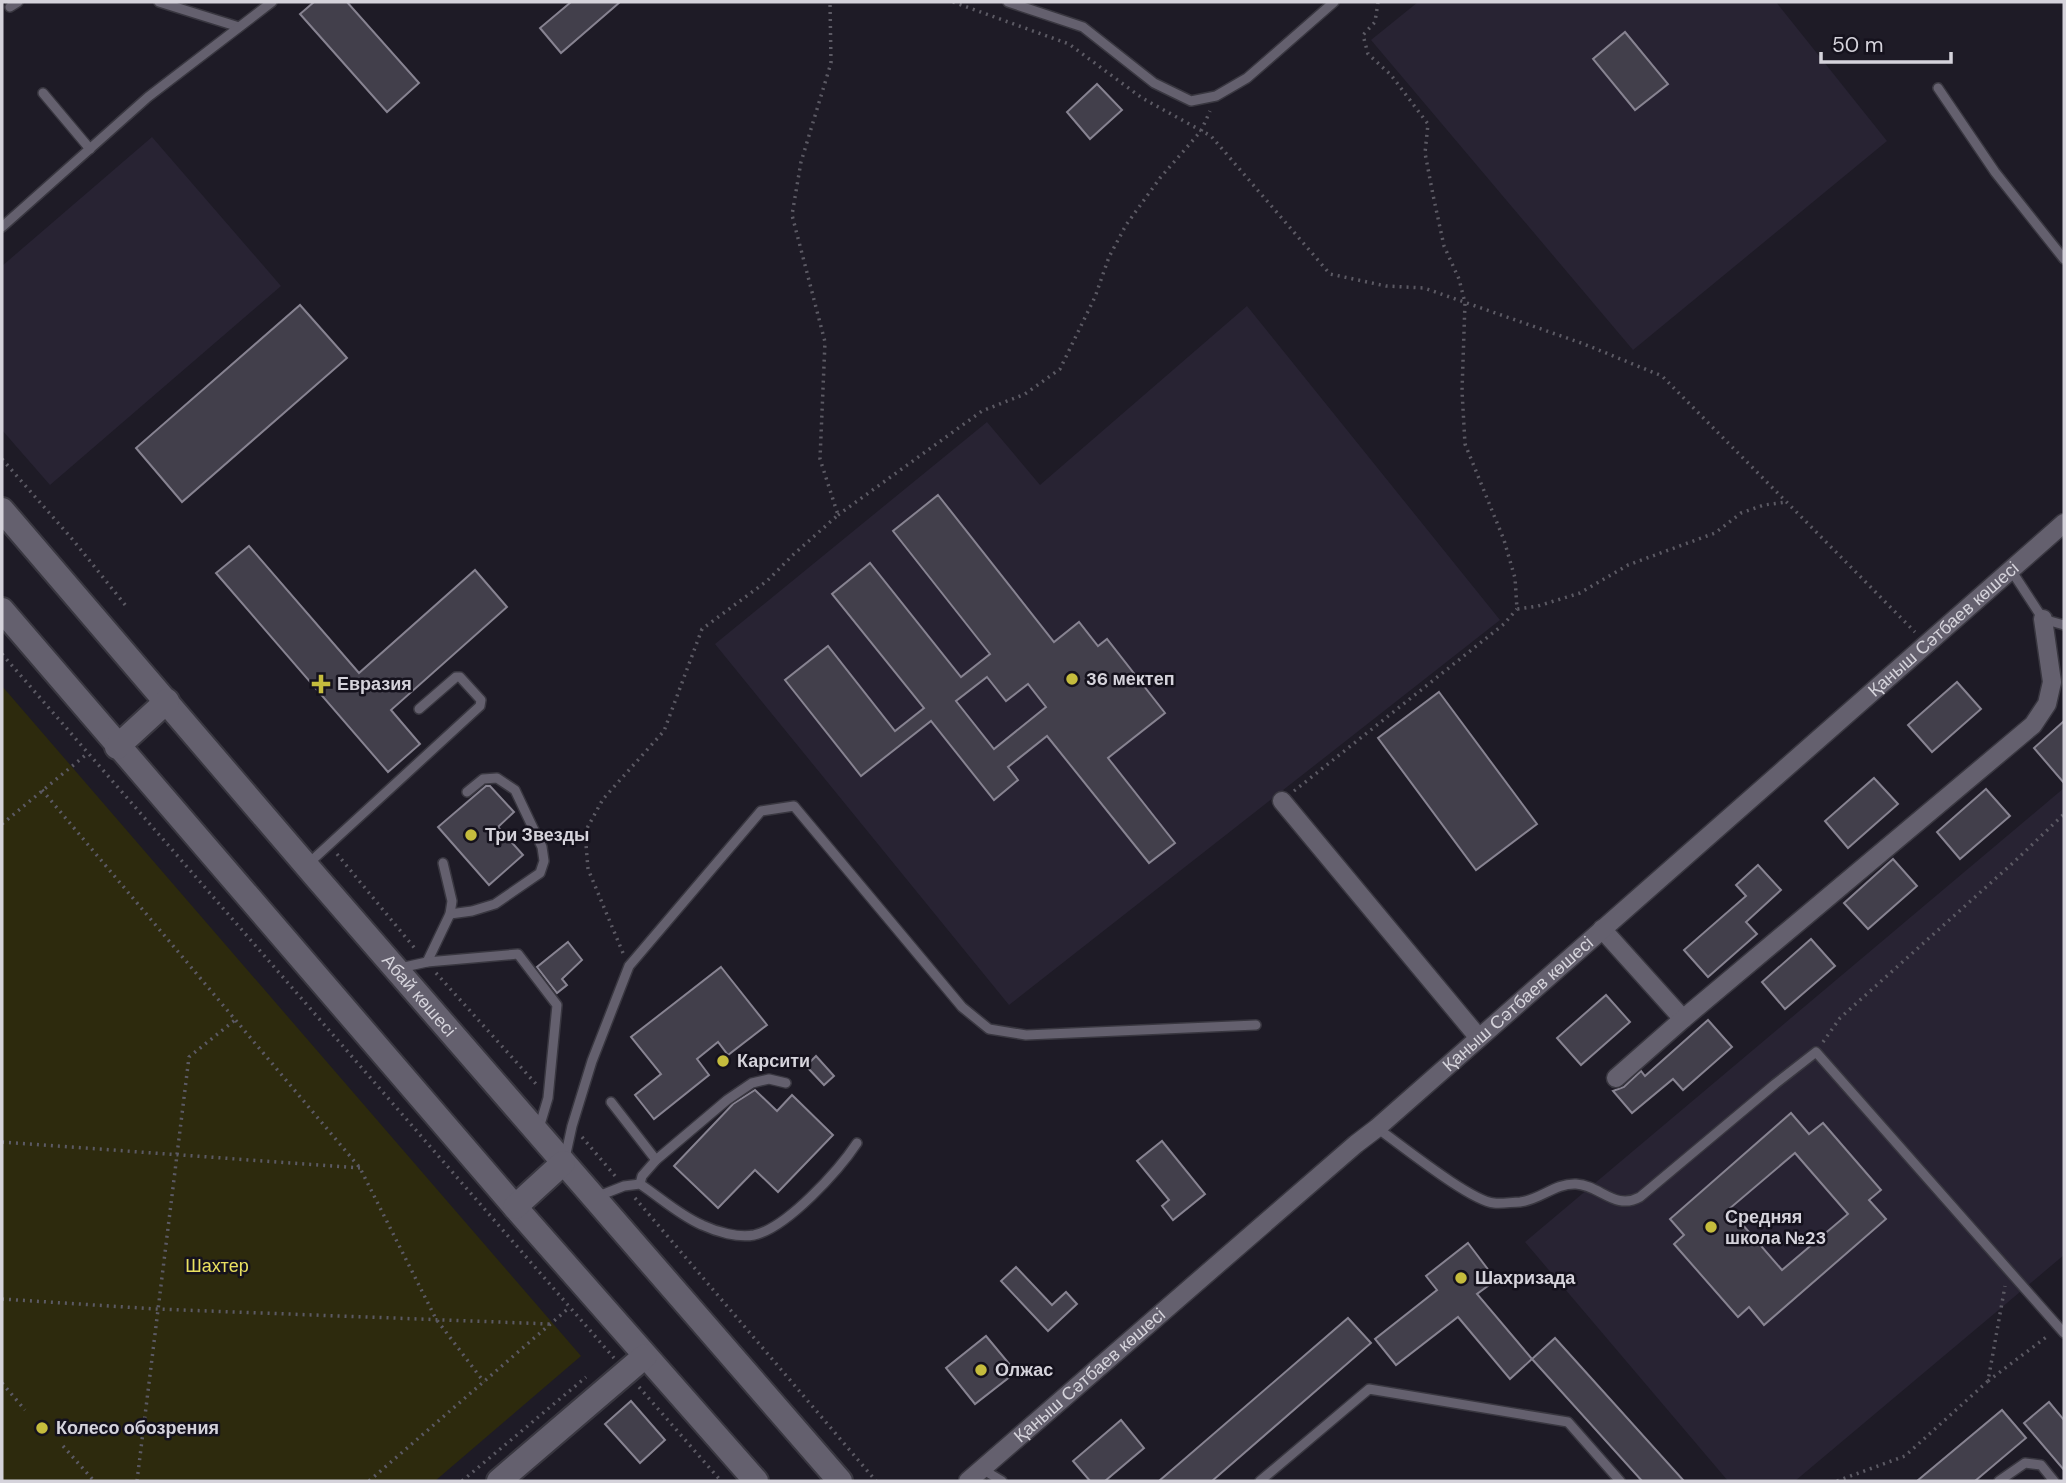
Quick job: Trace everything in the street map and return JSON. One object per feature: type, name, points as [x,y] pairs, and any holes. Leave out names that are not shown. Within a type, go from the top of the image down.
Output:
[{"type":"main road","name":"Абай көшесі","points":[[2,510],[395,969],[840,1481]]},
{"type":"main road","points":[[2,610],[515,1208],[636,1364],[756,1481]]},
{"type":"main road","points":[[117,747],[167,701]]},
{"type":"main road","points":[[515,1208],[564,1163]]},
{"type":"main road","points":[[499,1481],[636,1364]]},
{"type":"street","name":"Қаныш Сәтбаев көшесі","points":[[968,1481],[1377,1128],[2064,523]]},
{"type":"street","points":[[1616,1078],[2033,725],[2047,704],[2052,682],[2043,619]]},
{"type":"street","points":[[1282,801],[1479,1038]]},
{"type":"street","points":[[1602,929],[1683,1019]]},
{"type":"lane","points":[[159,2],[239,27]]},
{"type":"lane","points":[[2,227],[148,97],[272,2]]},
{"type":"lane","points":[[1008,2],[1083,27],[1154,83],[1191,101],[1216,96],[1247,78],[1334,2]]},
{"type":"lane","points":[[1938,88],[1995,172],[2064,259]]},
{"type":"lane","points":[[43,93],[90,149]]},
{"type":"lane","points":[[2011,570],[2043,619],[2064,625]]},
{"type":"lane","points":[[306,865],[480,706],[481,700],[460,677],[456,677],[419,709]]},
{"type":"lane","points":[[450,914],[495,904],[540,873],[544,861],[542,847],[515,790],[497,778],[483,779],[467,792]]},
{"type":"lane","points":[[564,1163],[592,1061],[629,966],[761,811],[794,806],[962,1007],[989,1029],[1026,1035],[1256,1025]]},
{"type":"lane","points":[[426,962],[450,914],[451,888],[443,863]]},
{"type":"lane","points":[[395,969],[426,962],[518,954],[557,1005],[548,1098],[537,1133]]},
{"type":"lane","points":[[1377,1128],[1472,1196],[1492,1203],[1525,1201],[1559,1186],[1572,1184],[1585,1185],[1617,1202],[1632,1202],[1816,1052],[2062,1330]]},
{"type":"lane","points":[[640,1184],[642,1176],[656,1160],[727,1100],[752,1083],[769,1079],[786,1083]]},
{"type":"lane","points":[[611,1102],[656,1160]]},
{"type":"lane","points":[[594,1198],[624,1186],[640,1184],[679,1213],[703,1226],[729,1234],[754,1235],[774,1226],[801,1206],[847,1158],[857,1143]]},
{"type":"lane","points":[[1260,1481],[1369,1389],[1568,1422],[1620,1481]]},
{"type":"lane","points":[[1999,1481],[2025,1463],[2041,1465],[2054,1481]]},
{"type":"lane","points":[[982,1469],[1002,1481]]},
{"type":"path","points":[[830,2],[831,63],[801,162],[792,215],[825,342],[820,459],[838,515]]},
{"type":"path","points":[[953,2],[1069,44],[1142,98],[1211,136],[1330,274],[1386,286],[1424,288],[1584,344],[1662,376],[1927,643]]},
{"type":"path","points":[[1378,2],[1375,22],[1363,35],[1368,54],[1391,75],[1429,124],[1425,153],[1433,195],[1444,246],[1459,279],[1465,303],[1462,391],[1465,444],[1504,540],[1515,578],[1517,609]]},
{"type":"path","points":[[629,966],[588,869],[585,832],[603,799],[664,731],[702,629],[767,581],[838,515],[982,411],[1025,394],[1059,369],[1126,225],[1160,178],[1201,131],[1216,96]]},
{"type":"path","points":[[2,459],[74,540],[126,606]]},
{"type":"path","points":[[1282,801],[1504,624],[1517,609],[1538,606],[1580,593],[1628,565],[1715,533],[1741,513],[1764,505],[1787,502]]},
{"type":"path","points":[[2,654],[570,1307],[636,1364],[720,1481]]},
{"type":"path","points":[[2,824],[88,752]]},
{"type":"path","points":[[42,790],[360,1168],[436,1319],[484,1382]]},
{"type":"path","points":[[1816,1052],[1840,1018],[2064,814]]},
{"type":"path","points":[[330,844],[426,962],[548,1098]]},
{"type":"path","points":[[137,1481],[189,1057],[235,1020]]},
{"type":"path","points":[[572,1126],[876,1481]]},
{"type":"path","points":[[2,1142],[360,1168]]},
{"type":"path","points":[[1988,1381],[2008,1271]]},
{"type":"path","points":[[2,1299],[156,1310],[550,1324]]},
{"type":"path","points":[[369,1481],[570,1307]]},
{"type":"path","points":[[1837,1481],[1905,1456],[1988,1381],[2062,1330]]},
{"type":"path","points":[[462,1481],[590,1373]]},
{"type":"path","points":[[2,1383],[25,1410]]},
{"type":"path","points":[[63,1446],[94,1481]]},
{"type":"shaded area","points":[[1418,2],[1776,2],[1887,141],[1633,350],[1371,40]]},
{"type":"shaded area","points":[[152,137],[281,286],[50,485],[2,430],[2,266]]},
{"type":"shaded area","points":[[1247,306],[1500,620],[1009,1005],[715,644],[987,422],[1040,485]]},
{"type":"shaded area","points":[[2064,788],[2064,1255],[1795,1481],[1728,1481],[1525,1242]]},
{"type":"green space","name":"Шахтер","points":[[2,686],[581,1356],[435,1481],[2,1481]]},
{"type":"building","points":[[314,2],[347,2],[419,83],[387,112],[300,14]]},
{"type":"building","points":[[571,2],[620,2],[561,53],[540,28]]},
{"type":"building","points":[[1625,32],[1668,84],[1635,110],[1593,59]]},
{"type":"building","points":[[1097,84],[1122,110],[1090,139],[1067,112]]},
{"type":"building","points":[[300,305],[347,358],[182,502],[136,448]]},
{"type":"building","name":"36 мектеп","points":[[938,495],[1054,642],[1079,622],[1098,646],[1107,639],[1165,713],[1108,758],[1175,843],[1149,863],[1047,736],[1008,767],[1018,780],[994,800],[931,721],[861,776],[785,680],[828,646],[895,731],[924,708],[832,594],[870,563],[961,677],[990,654],[893,531]],"holes":[[[987,677],[1006,701],[1028,684],[1046,707],[994,749],[956,701]]]},
{"type":"building","points":[[249,546],[359,673],[475,570],[507,607],[391,710],[420,744],[388,772],[216,573]]},
{"type":"building","points":[[1957,682],[1981,709],[1932,752],[1908,725]]},
{"type":"building","points":[[1439,692],[1537,824],[1476,870],[1378,738]]},
{"type":"building","points":[[2064,721],[2064,783],[2034,748]]},
{"type":"building","points":[[1874,778],[1898,804],[1848,848],[1825,821]]},
{"type":"building","points":[[486,786],[490,786],[514,812],[498,827],[523,855],[489,885],[438,827]]},
{"type":"building","points":[[1986,789],[2010,816],[1960,859],[1937,832]]},
{"type":"building","points":[[1893,859],[1917,886],[1868,929],[1844,903]]},
{"type":"building","points":[[1758,865],[1781,890],[1746,922],[1757,934],[1708,977],[1684,950],[1746,896],[1736,885]]},
{"type":"building","points":[[1811,939],[1835,966],[1785,1009],[1762,982]]},
{"type":"building","points":[[568,942],[582,960],[562,979],[567,985],[557,993],[537,967]]},
{"type":"building","points":[[721,967],[767,1025],[728,1055],[718,1042],[697,1059],[709,1075],[654,1119],[635,1095],[661,1074],[631,1037]]},
{"type":"building","points":[[1606,995],[1630,1022],[1581,1065],[1557,1038]]},
{"type":"building","points":[[1708,1020],[1732,1047],[1683,1090],[1673,1079],[1632,1113],[1613,1091],[1624,1087],[1641,1071],[1645,1076]]},
{"type":"building","points":[[816,1056],[834,1076],[824,1085],[806,1066]]},
{"type":"building","points":[[755,1090],[777,1111],[792,1095],[833,1135],[778,1192],[755,1170],[718,1208],[674,1166],[733,1104]]},
{"type":"building","name":"Средняя школа №23","points":[[1791,1113],[1809,1134],[1823,1123],[1881,1190],[1869,1200],[1886,1219],[1764,1325],[1749,1307],[1738,1317],[1674,1244],[1684,1235],[1670,1219]],"holes":[[[1795,1153],[1848,1214],[1782,1270],[1729,1209]]]},
{"type":"building","points":[[1162,1141],[1205,1194],[1173,1220],[1162,1206],[1169,1200],[1137,1161]]},
{"type":"building","points":[[1468,1243],[1496,1280],[1477,1294],[1532,1359],[1510,1379],[1458,1317],[1396,1365],[1375,1339],[1437,1290],[1426,1276]]},
{"type":"building","points":[[1016,1267],[1052,1305],[1066,1292],[1077,1304],[1048,1331],[1001,1281]]},
{"type":"building","points":[[1348,1318],[1371,1343],[1212,1481],[1159,1481]]},
{"type":"building","name":"Олжас","points":[[986,1336],[1016,1372],[975,1404],[946,1368]]},
{"type":"building","points":[[1555,1338],[1684,1481],[1642,1481],[1532,1359]]},
{"type":"building","points":[[631,1401],[665,1440],[640,1463],[605,1424]]},
{"type":"building","points":[[2049,1402],[2064,1420],[2064,1470],[2024,1423]]},
{"type":"building","points":[[2002,1410],[2026,1438],[1975,1481],[1917,1481]]},
{"type":"building","points":[[1121,1420],[1144,1448],[1105,1481],[1090,1481],[1073,1461]]},
{"type":"place","name":"36 мектеп","points":[[1072,679]]},
{"type":"place","name":"Евразия","points":[[321,684]]},
{"type":"place","name":"Три Звезды","points":[[471,835]]},
{"type":"place","name":"Карсити","points":[[723,1061]]},
{"type":"place","name":"Средняя школа №23","points":[[1711,1227]]},
{"type":"place","name":"Шахризада","points":[[1461,1278]]},
{"type":"place","name":"Олжас","points":[[981,1370]]},
{"type":"place","name":"Колесо обозрения","points":[[42,1428]]}]
